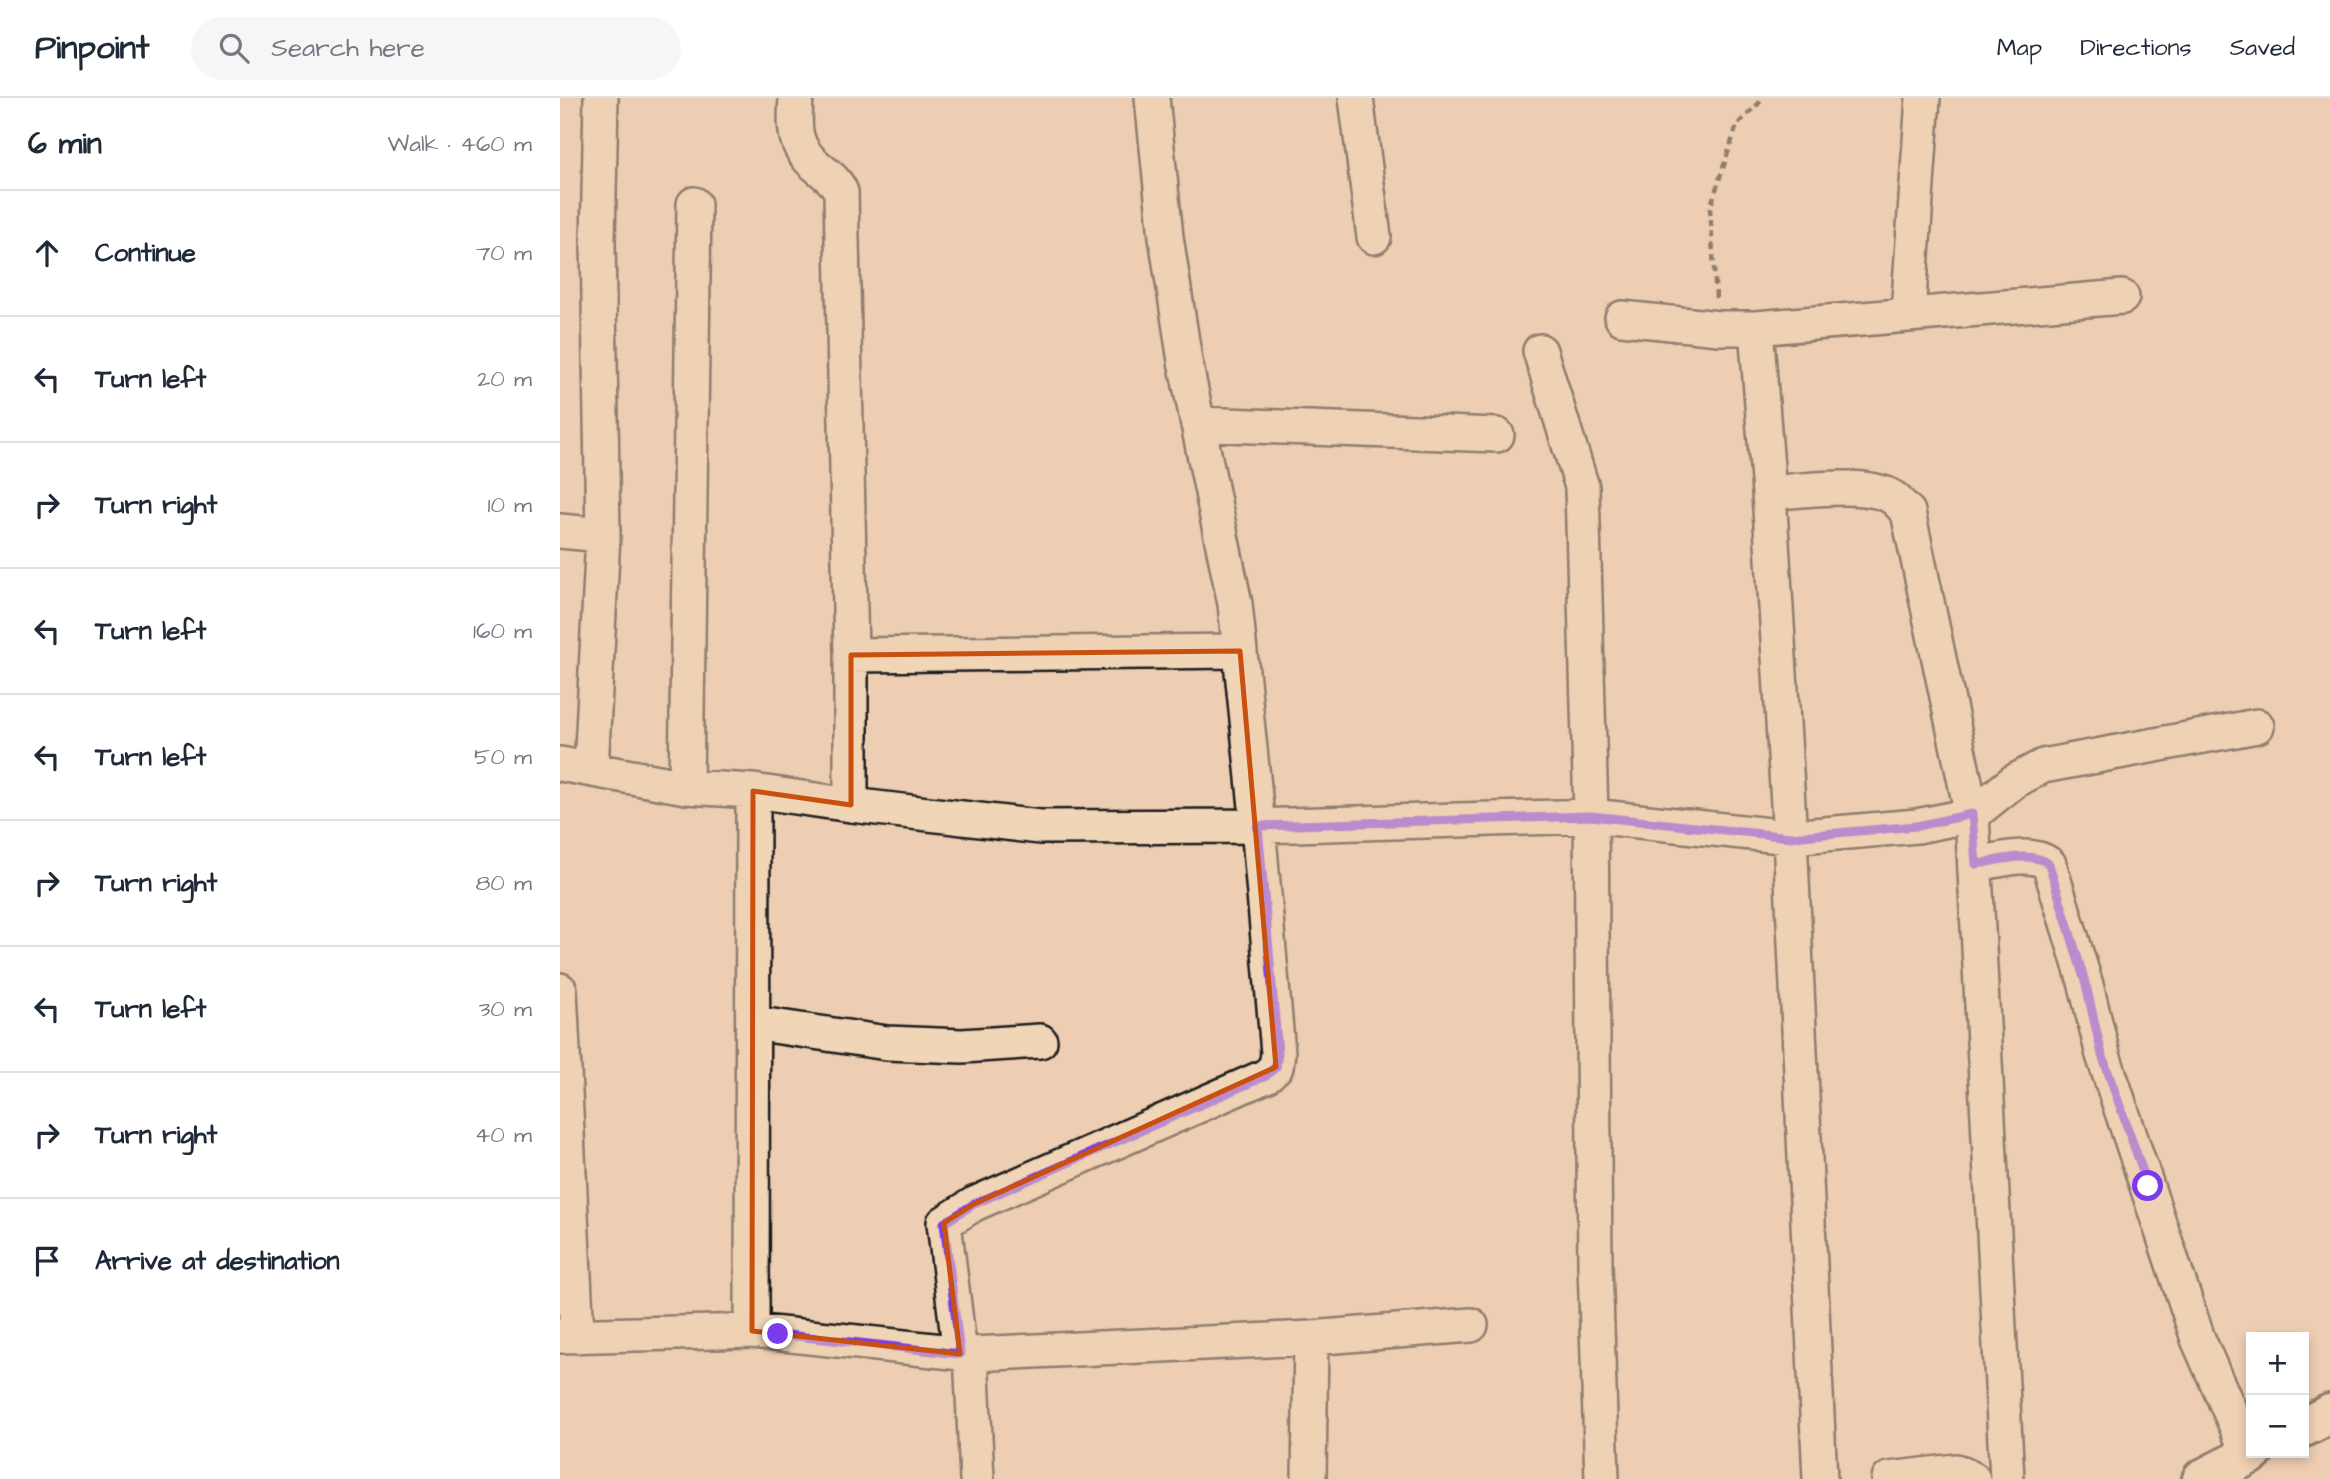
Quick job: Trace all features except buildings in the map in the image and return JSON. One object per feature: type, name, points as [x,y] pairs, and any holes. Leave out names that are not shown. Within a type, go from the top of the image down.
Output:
[{"type":"main road","points":[[2309,1424],[2330,1414]]},
{"type":"main road","points":[[2202,1479],[2246,1457]]},
{"type":"street","points":[[601,98],[598,242],[603,536],[576,766],[686,787],[753,791],[851,806],[1040,827],[1258,826],[1591,816],[1790,837],[1917,826],[1972,814],[2013,782],[2043,766],[2257,726]]},
{"type":"street","points":[[796,98],[797,141],[804,156],[837,182],[841,192],[851,655],[851,806]]},
{"type":"street","points":[[977,1479],[966,1354],[944,1223],[974,1204],[1266,1076],[1276,1067],[1278,1053],[1235,604],[1185,361],[1166,237],[1152,98]]},
{"type":"street","points":[[1356,98],[1374,237]]},
{"type":"street","points":[[1908,314],[1923,98]]},
{"type":"street","points":[[686,787],[694,204]]},
{"type":"street","points":[[1622,318],[1718,328],[1756,328],[2122,297]]},
{"type":"street","points":[[1756,328],[1790,837],[1821,1479]]},
{"type":"street","points":[[1540,351],[1582,487],[1591,816],[1595,1265],[1602,1479]]},
{"type":"street","points":[[1198,424],[1497,435]]},
{"type":"street","points":[[1769,494],[1837,488],[1863,490],[1891,496],[1908,512],[1972,814],[2007,1479]]},
{"type":"street","points":[[560,531],[603,536]]},
{"type":"street","points":[[851,655],[1240,651]]},
{"type":"street","points":[[752,1331],[753,791]]},
{"type":"street","points":[[1976,864],[2030,857],[2041,858],[2049,864],[2086,985],[2102,1055],[2198,1339],[2246,1443]]},
{"type":"street","points":[[560,990],[569,1336],[752,1331],[966,1354],[1311,1338],[1471,1325]]},
{"type":"street","points":[[753,1023],[887,1043],[962,1046],[1040,1041]]},
{"type":"street","points":[[1310,1479],[1311,1338]]},
{"type":"street","points":[[1889,1479],[1956,1471],[1973,1479]]},
{"type":"path","points":[[1718,328],[1710,208],[1737,125],[1764,98]]},
{"type":"highlighted area","points":[[1240,651],[1276,1067],[974,1204],[944,1223],[960,1354],[752,1331],[753,791],[851,805],[851,655]]},
{"type":"route","points":[[778,1334],[960,1354],[944,1223],[974,1204],[1266,1076],[1276,1067],[1278,1053],[1258,826],[1591,816],[1790,837],[1917,826],[1972,814],[1976,864],[2030,857],[2041,858],[2049,864],[2086,985],[2102,1055],[2148,1186]]}]
